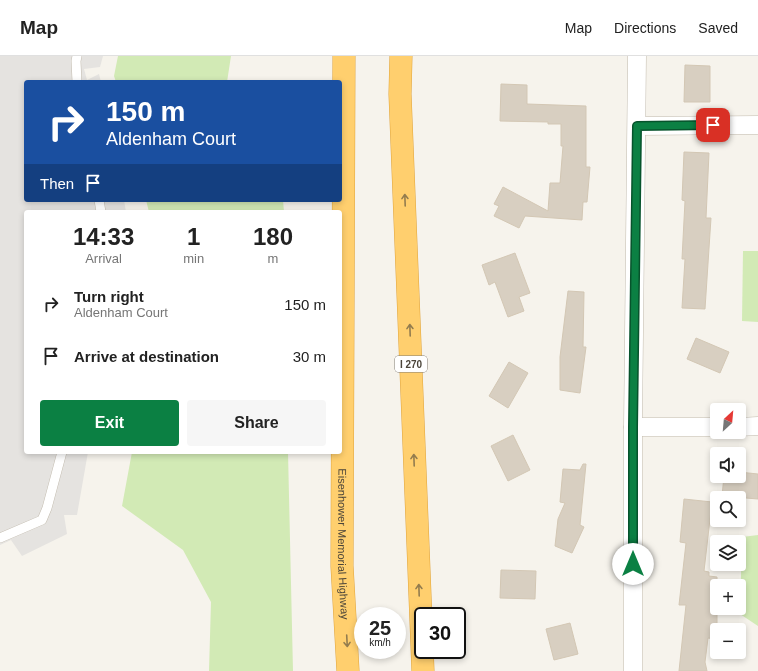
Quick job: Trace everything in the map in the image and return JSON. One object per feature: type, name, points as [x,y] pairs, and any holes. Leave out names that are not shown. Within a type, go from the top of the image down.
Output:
[{"type":"highway","name":"Eisenhower Memorial Highway","points":[[344,56],[342,566],[348,671]]},
{"type":"highway","name":"I 270","points":[[401,56],[400,94],[422,671]]},
{"type":"street","points":[[633,671],[633,427],[638,56]]},
{"type":"street","points":[[637,126],[758,125]]},
{"type":"street","points":[[746,426],[758,426]]},
{"type":"street","points":[[633,427],[710,427]]},
{"type":"lane","points":[[77,56],[77,80]]},
{"type":"lane","points":[[0,538],[42,520],[47,508],[61,454]]},
{"type":"green space","points":[[118,56],[231,56],[227,80],[115,80],[114,76]]},
{"type":"green space","points":[[146,202],[283,202],[284,210],[148,210]]},
{"type":"green space","points":[[743,251],[758,251],[758,322],[742,321]]},
{"type":"green space","points":[[132,454],[288,454],[293,671],[209,671],[211,602],[183,550],[122,506]]},
{"type":"green space","points":[[758,535],[758,626],[742,615],[746,615],[746,579],[741,579],[741,571],[746,571],[746,536]]},
{"type":"shaded area","points":[[0,56],[103,56],[100,67],[84,69],[87,80],[24,80],[24,202],[124,202],[126,210],[24,210],[24,454],[88,454],[77,515],[64,515],[67,534],[22,556],[11,540],[0,545]]},
{"type":"shaded area","points":[[99,74],[100,80],[87,80]]},
{"type":"building","points":[[685,65],[710,66],[710,102],[684,102]]},
{"type":"building","points":[[501,84],[527,85],[527,104],[586,106],[586,167],[590,167],[587,202],[583,202],[582,220],[525,216],[519,228],[494,216],[499,206],[494,204],[503,187],[548,211],[550,183],[560,183],[563,146],[561,146],[561,124],[548,124],[548,122],[500,121]]},
{"type":"building","points":[[684,152],[709,153],[706,218],[711,218],[705,309],[682,308],[685,259],[682,259],[685,201],[682,200]]},
{"type":"building","points":[[515,253],[530,293],[519,297],[524,311],[508,317],[495,282],[489,285],[482,265]]},
{"type":"building","points":[[568,291],[584,292],[583,347],[586,347],[580,393],[560,390],[560,357]]},
{"type":"building","points":[[696,338],[729,352],[720,373],[687,359]]},
{"type":"building","points":[[509,362],[528,373],[508,408],[489,396]]},
{"type":"building","points":[[513,435],[530,470],[508,481],[491,446]]},
{"type":"building","points":[[583,464],[586,464],[580,525],[584,527],[572,553],[555,546],[558,519],[565,503],[560,502],[563,469],[580,470]]},
{"type":"building","points":[[746,473],[758,474],[758,499],[746,498],[746,491],[722,491],[723,483],[746,483]]},
{"type":"building","points":[[684,499],[710,502],[710,519],[704,571],[709,572],[709,576],[717,577],[717,579],[710,579],[710,615],[717,615],[717,623],[710,623],[710,638],[708,638],[705,662],[707,671],[679,671],[686,605],[679,605],[686,543],[680,542]]},
{"type":"building","points":[[501,570],[536,571],[535,599],[500,598]]},
{"type":"building","points":[[570,623],[578,654],[554,660],[546,629]]},
{"type":"route","points":[[633,564],[633,427],[637,126],[713,125]]}]
